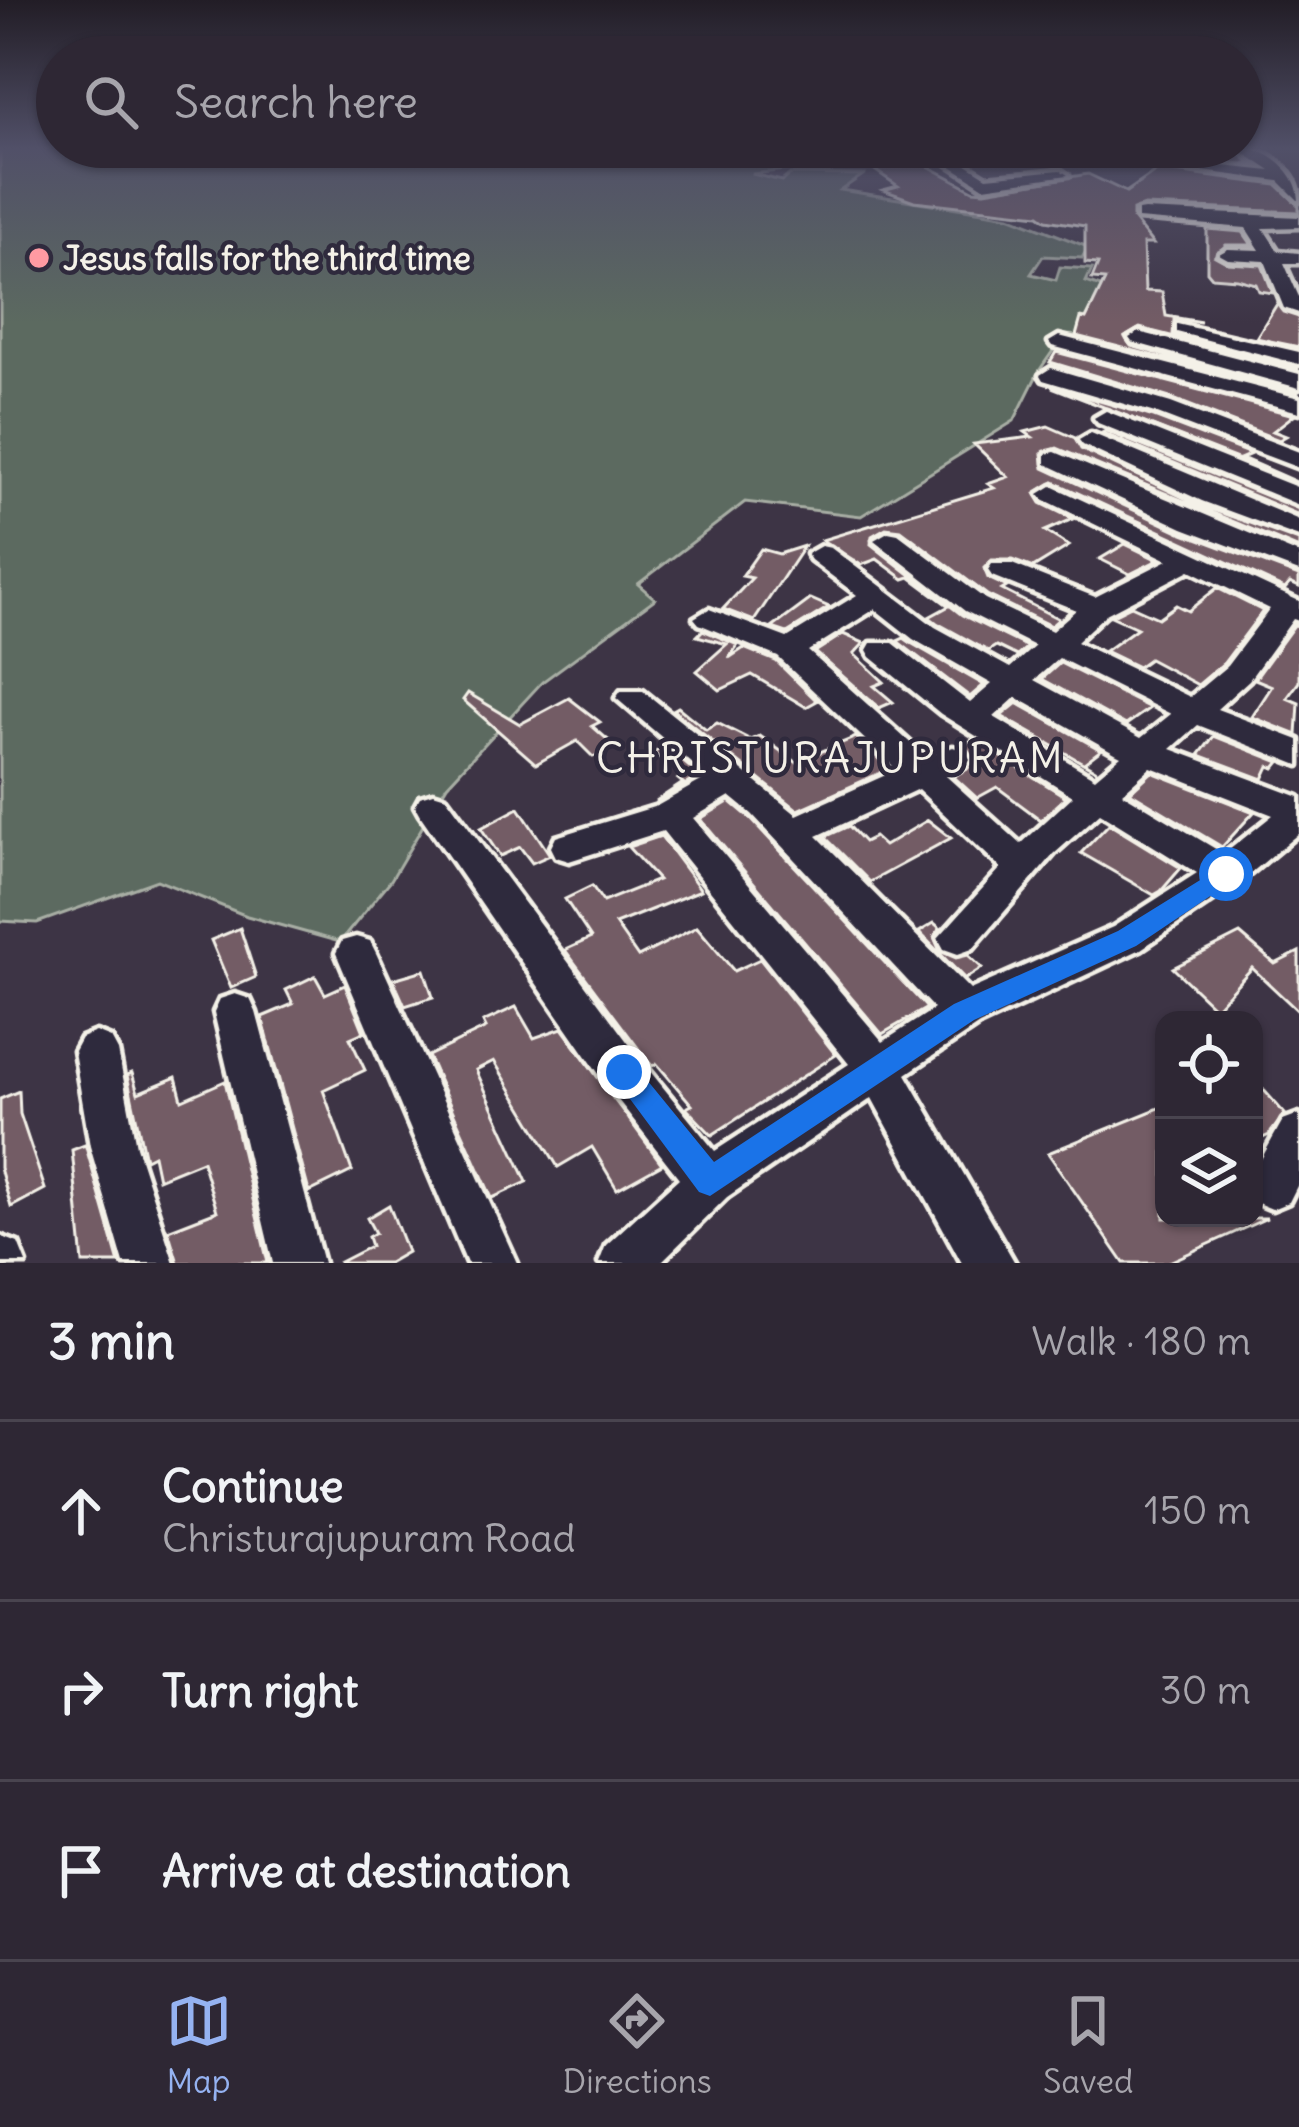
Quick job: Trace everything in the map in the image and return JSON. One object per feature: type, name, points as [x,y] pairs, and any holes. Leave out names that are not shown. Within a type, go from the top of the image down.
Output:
[{"type":"street","points":[[1271,213],[1299,218]]},
{"type":"street","points":[[1144,215],[1252,223],[1299,218]]},
{"type":"street","points":[[1252,223],[1294,308]]},
{"type":"street","points":[[1228,254],[1299,258]]},
{"type":"street","points":[[1235,323],[1299,338]]},
{"type":"street","points":[[1184,328],[1299,358]]},
{"type":"street","points":[[1138,338],[1299,381]]},
{"type":"street","points":[[1059,342],[1299,405]]},
{"type":"street","points":[[1051,375],[1176,412],[1299,461]]},
{"type":"street","points":[[1299,496],[1099,429],[1211,496],[1299,529]]},
{"type":"street","points":[[1158,549],[1192,522],[1235,472],[1299,434]]},
{"type":"street","points":[[1055,458],[1192,522],[1299,564]]},
{"type":"street","points":[[958,938],[1041,844],[1238,673],[1293,610],[1052,494]]},
{"type":"street","points":[[888,540],[975,605],[1192,711],[1299,753]]},
{"type":"street","points":[[624,1263],[710,1181],[964,1012],[1127,938],[1226,874],[1299,812],[1144,752],[1012,683],[934,640],[821,554]]},
{"type":"street","points":[[972,719],[1096,608],[1187,561]]},
{"type":"street","points":[[1002,571],[1096,608]]},
{"type":"street","points":[[790,650],[874,597]]},
{"type":"street","points":[[709,618],[790,650],[938,765],[1024,868]]},
{"type":"street","points":[[882,650],[972,719],[1226,874]]},
{"type":"street","points":[[632,698],[793,832],[964,1012]]},
{"type":"street","points":[[793,832],[938,765]]},
{"type":"street","points":[[568,847],[670,815],[733,778]]},
{"type":"street","points":[[433,806],[624,1072],[710,1181]]},
{"type":"street","points":[[670,815],[879,1069],[990,1263]]},
{"type":"street","points":[[356,953],[491,1263]]},
{"type":"street","points":[[235,1012],[298,1263]]},
{"type":"street","points":[[96,1051],[113,1146],[149,1263]]},
{"type":"street","points":[[1272,1186],[1299,1135]]},
{"type":"shaded area","points":[[0,206],[944,206],[1009,216],[1088,247],[1082,258],[1043,256],[1031,274],[1056,280],[1060,267],[1092,269],[1086,282],[1129,297],[1109,337],[1064,335],[1014,421],[861,516],[745,502],[638,584],[655,599],[542,682],[447,785],[391,880],[340,942],[247,916],[157,880],[37,923],[0,921]]},
{"type":"building","points":[[958,206],[1299,206],[1299,212],[1144,206],[1133,210],[1133,219],[1153,244],[1143,244],[1145,291],[1162,292],[1166,316],[1201,322],[1174,320],[1173,335],[1299,369],[1140,328],[1125,337],[1131,346],[1299,393],[1076,336],[1081,318],[1086,319],[1105,280],[1092,279],[1098,264],[1085,263],[1085,226],[1039,215]]},
{"type":"building","points":[[1207,229],[1243,232],[1252,245],[1226,245],[1215,256],[1228,263],[1262,265],[1273,293],[1237,279],[1212,277],[1207,271]]},
{"type":"building","points":[[1277,304],[1283,312],[1299,317],[1299,347],[1256,338]]},
{"type":"building","points":[[1056,352],[1294,415],[1273,431],[1286,436],[1279,440],[1173,399],[1050,362]]},
{"type":"building","points":[[1052,387],[1154,417],[1251,454],[1242,458],[1299,483]]},
{"type":"building","points":[[1048,426],[1075,438],[1081,449],[1200,505],[1299,541],[1299,549],[1057,448],[1042,454],[1044,468],[1181,532],[1299,576],[1299,587],[1290,583],[1285,589],[1054,482],[1035,493],[1041,503],[1073,519],[1045,531],[1069,546],[1033,568],[1012,560],[992,560],[984,568],[988,578],[1007,587],[1002,590],[1059,619],[1051,626],[987,595],[901,530],[886,528],[872,536],[871,544],[962,615],[1027,647],[1017,656],[996,646],[988,651],[937,623],[929,617],[949,606],[910,577],[904,579],[877,559],[861,565],[822,540],[994,488],[988,484],[1008,477],[974,444],[1032,437],[1025,432]]},
{"type":"building","points":[[1102,433],[1299,509],[1299,515]]},
{"type":"building","points":[[1125,544],[1158,560],[1130,574],[1100,559]]},
{"type":"building","points":[[804,546],[754,621],[723,609],[752,578],[742,576],[761,549],[779,554]]},
{"type":"building","points":[[1217,588],[1263,611],[1224,663],[1198,685],[1149,659],[1138,667],[1105,651],[1137,628],[1111,616],[1131,606],[1158,618],[1176,605],[1188,611]]},
{"type":"building","points":[[811,599],[829,607],[787,633],[772,628]]},
{"type":"building","points":[[1294,625],[1299,626],[1299,682],[1287,698],[1299,703],[1297,735],[1252,717],[1272,686],[1255,679]]},
{"type":"building","points":[[703,630],[738,645],[729,658],[744,648],[776,661],[817,701],[806,707],[752,675],[720,690],[697,671],[727,644],[697,636]]},
{"type":"building","points":[[843,634],[864,643],[854,654],[884,682],[874,686],[893,702],[879,708],[815,652]]},
{"type":"building","points":[[904,638],[984,685],[970,697],[897,641]]},
{"type":"building","points":[[1060,663],[1150,708],[1126,725],[1042,679]]},
{"type":"building","points":[[468,693],[520,724],[569,698],[600,722],[592,726],[615,746],[593,757],[577,741],[536,764],[463,700]]},
{"type":"building","points":[[1017,703],[1101,750],[1084,763],[1097,771],[1001,716]]},
{"type":"building","points":[[678,707],[706,730],[717,723],[751,740],[760,736],[796,762],[856,737],[889,769],[798,810],[673,710]]},
{"type":"building","points":[[1214,736],[1280,762],[1275,768],[1269,766],[1263,779],[1199,755]]},
{"type":"building","points":[[973,739],[1066,797],[1041,820],[997,787],[977,798],[954,777],[974,761],[963,746]]},
{"type":"building","points":[[665,746],[700,776],[656,801],[683,783],[678,779],[684,775],[653,753]]},
{"type":"building","points":[[1152,772],[1254,812],[1222,847],[1130,792]]},
{"type":"building","points":[[730,801],[927,1008],[882,1034],[700,819]]},
{"type":"building","points":[[519,808],[550,855],[532,863],[520,847],[500,856],[481,828]]},
{"type":"building","points":[[928,820],[951,838],[870,882],[825,837],[849,826],[864,842],[874,837],[884,846]]},
{"type":"building","points":[[1109,824],[1181,868],[1161,891],[1154,895],[1081,853]]},
{"type":"building","points":[[661,836],[701,890],[615,924],[638,957],[697,927],[734,971],[760,959],[836,1055],[712,1135],[686,1108],[692,1105],[657,1064],[652,1066],[644,1056],[565,950],[591,938],[565,899],[592,886],[603,902],[658,880],[628,847]]},
{"type":"building","points":[[934,923],[940,928],[934,937],[940,951],[956,958],[968,955],[982,968],[965,979],[919,932]]},
{"type":"building","points":[[240,928],[256,977],[231,988],[211,940]]},
{"type":"building","points":[[1240,934],[1275,964],[1299,952],[1299,1012],[1252,968],[1215,1008],[1173,968]]},
{"type":"building","points":[[424,970],[433,997],[405,1006],[393,979]]},
{"type":"building","points":[[315,976],[325,994],[345,985],[364,1032],[350,1038],[365,1070],[323,1090],[352,1171],[309,1192],[262,1017],[293,1004],[286,990]]},
{"type":"building","points":[[516,1007],[534,1038],[562,1028],[662,1164],[617,1189],[592,1147],[558,1167],[494,1061],[476,1070],[527,1182],[492,1198],[428,1056],[486,1028],[483,1022]]},
{"type":"building","points":[[132,1073],[138,1093],[176,1077],[182,1100],[225,1081],[268,1263],[178,1263],[168,1230],[217,1211],[202,1161],[158,1179],[153,1155],[145,1159],[127,1075]]},
{"type":"building","points":[[1263,1089],[1285,1114],[1263,1138]]},
{"type":"building","points":[[19,1091],[20,1114],[45,1189],[11,1207],[0,1168],[0,1099]]},
{"type":"building","points":[[1155,1110],[1155,1227],[1247,1227],[1167,1263],[1124,1263],[1048,1153]]},
{"type":"building","points":[[85,1145],[119,1263],[83,1263],[72,1150]]},
{"type":"building","points":[[389,1205],[407,1252],[388,1263],[338,1263],[371,1246],[368,1237],[375,1233],[367,1218]]},
{"type":"place","name":"Jesus falls for the third time","points":[[39,258]]},
{"type":"district","name":"CHRISTURAJUPURAM","points":[[831,758]]},
{"type":"route","points":[[624,1072],[710,1181],[964,1012],[1127,938],[1226,874]]}]
